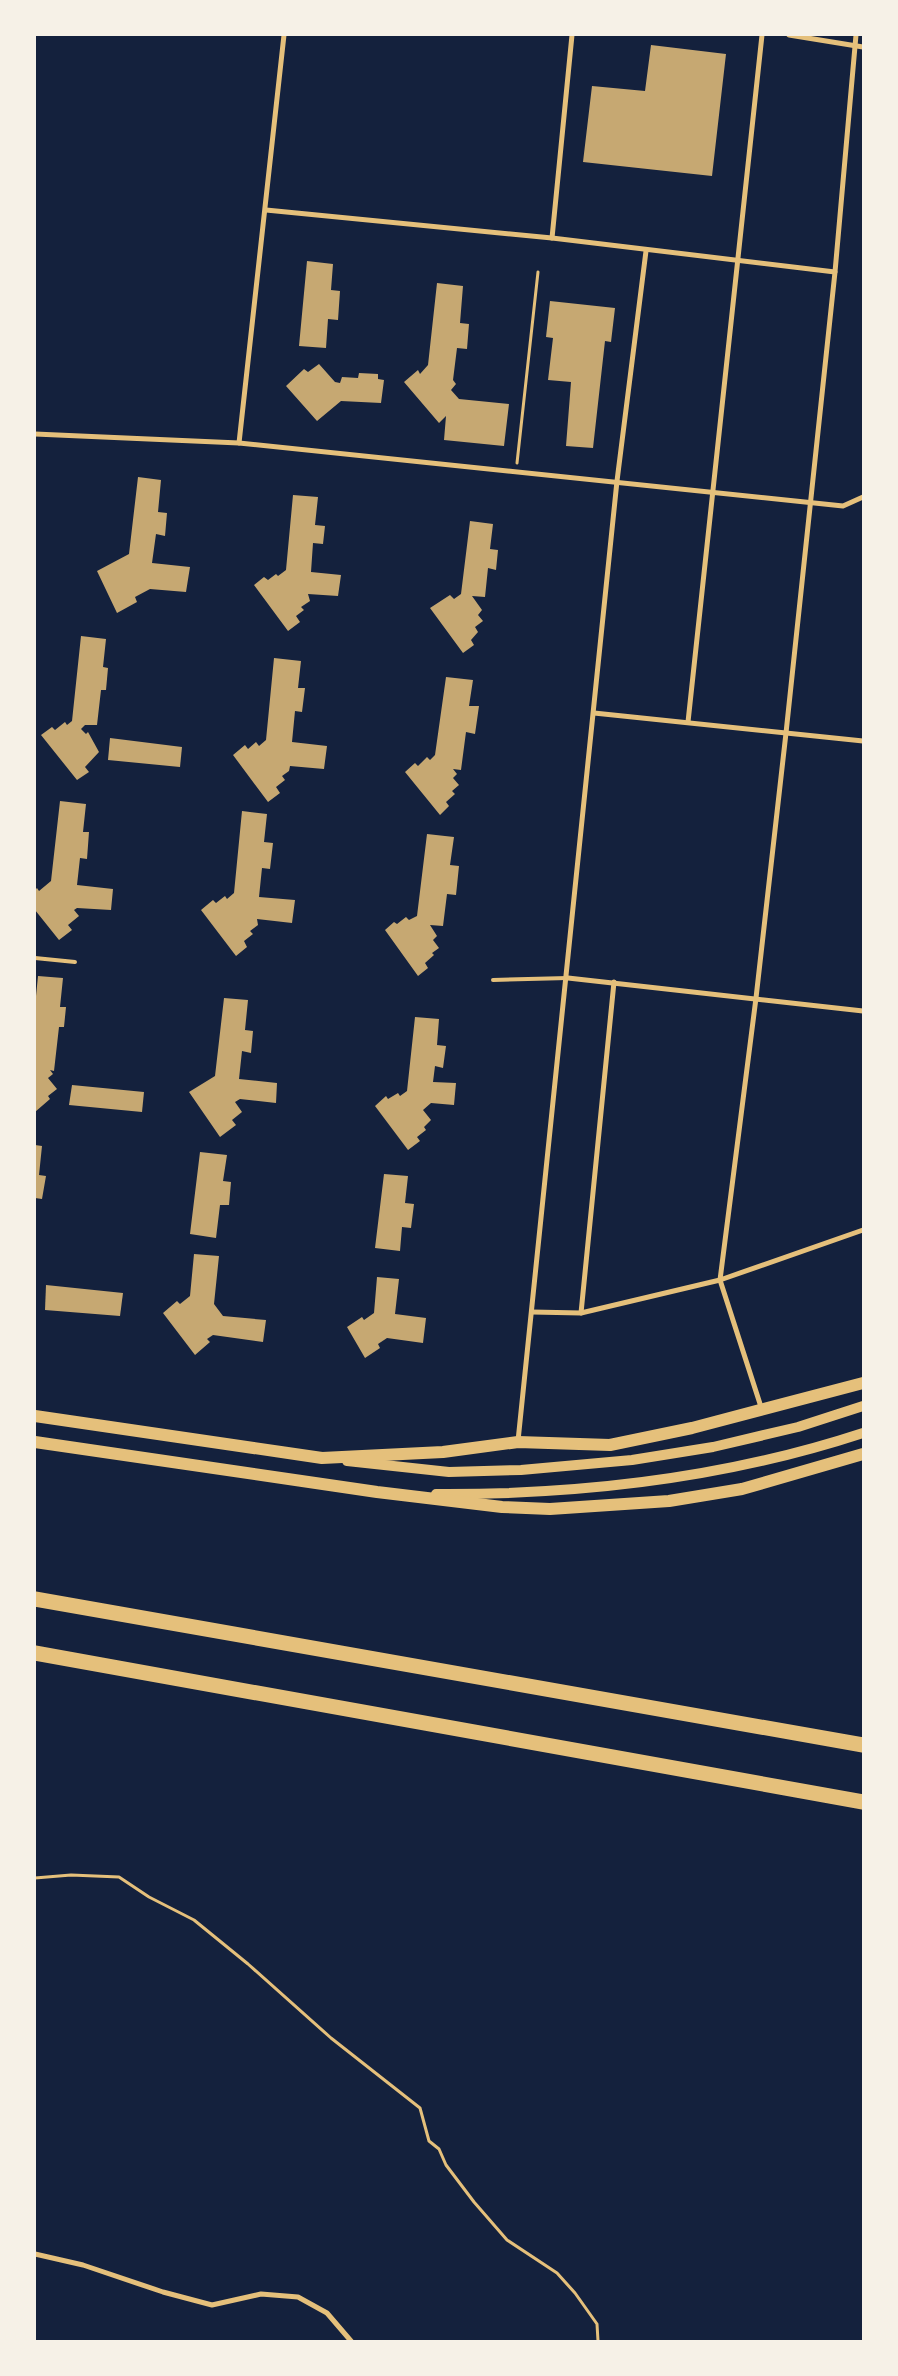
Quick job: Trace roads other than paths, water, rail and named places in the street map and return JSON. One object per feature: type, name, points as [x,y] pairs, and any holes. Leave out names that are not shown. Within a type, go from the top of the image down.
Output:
[{"type":"highway","points":[[35,1600],[863,1744]]},
{"type":"highway","points":[[35,1654],[863,1802]]},
{"type":"main road","points":[[322,1458],[443,1452],[518,1442],[610,1445],[763,1410],[863,1383]]},
{"type":"main road","points":[[35,1416],[322,1458],[449,1472],[521,1470],[632,1460],[714,1447],[798,1427],[863,1406]]},
{"type":"main road","points":[[377,1492],[496,1495],[604,1487],[702,1473],[766,1460],[863,1433]]},
{"type":"main road","points":[[35,1442],[377,1492],[550,1510],[619,1506],[742,1489],[863,1454]]},
{"type":"street","points":[[240,443],[284,35]]},
{"type":"street","points":[[552,238],[572,35]]},
{"type":"street","points":[[688,722],[714,492],[736,261],[762,35]]},
{"type":"street","points":[[789,35],[863,47]]},
{"type":"street","points":[[763,1410],[720,1280],[756,998],[786,733],[835,272],[856,35]]},
{"type":"street","points":[[266,210],[552,238],[646,251],[835,272]]},
{"type":"street","points":[[518,1442],[568,978],[617,481],[646,251]]},
{"type":"street","points":[[35,434],[240,443],[843,506],[863,496]]},
{"type":"street","points":[[594,713],[863,742]]},
{"type":"street","points":[[568,978],[863,1011]]},
{"type":"street","points":[[581,1313],[614,982]]},
{"type":"street","points":[[532,1312],[581,1313],[720,1280],[863,1230]]},
{"type":"street","points":[[35,2254],[83,2265],[163,2292],[212,2305],[261,2294],[298,2297],[327,2314],[351,2341]]},
{"type":"lane","points":[[35,958],[75,962]]},
{"type":"lane","points":[[493,980],[568,978]]}]
